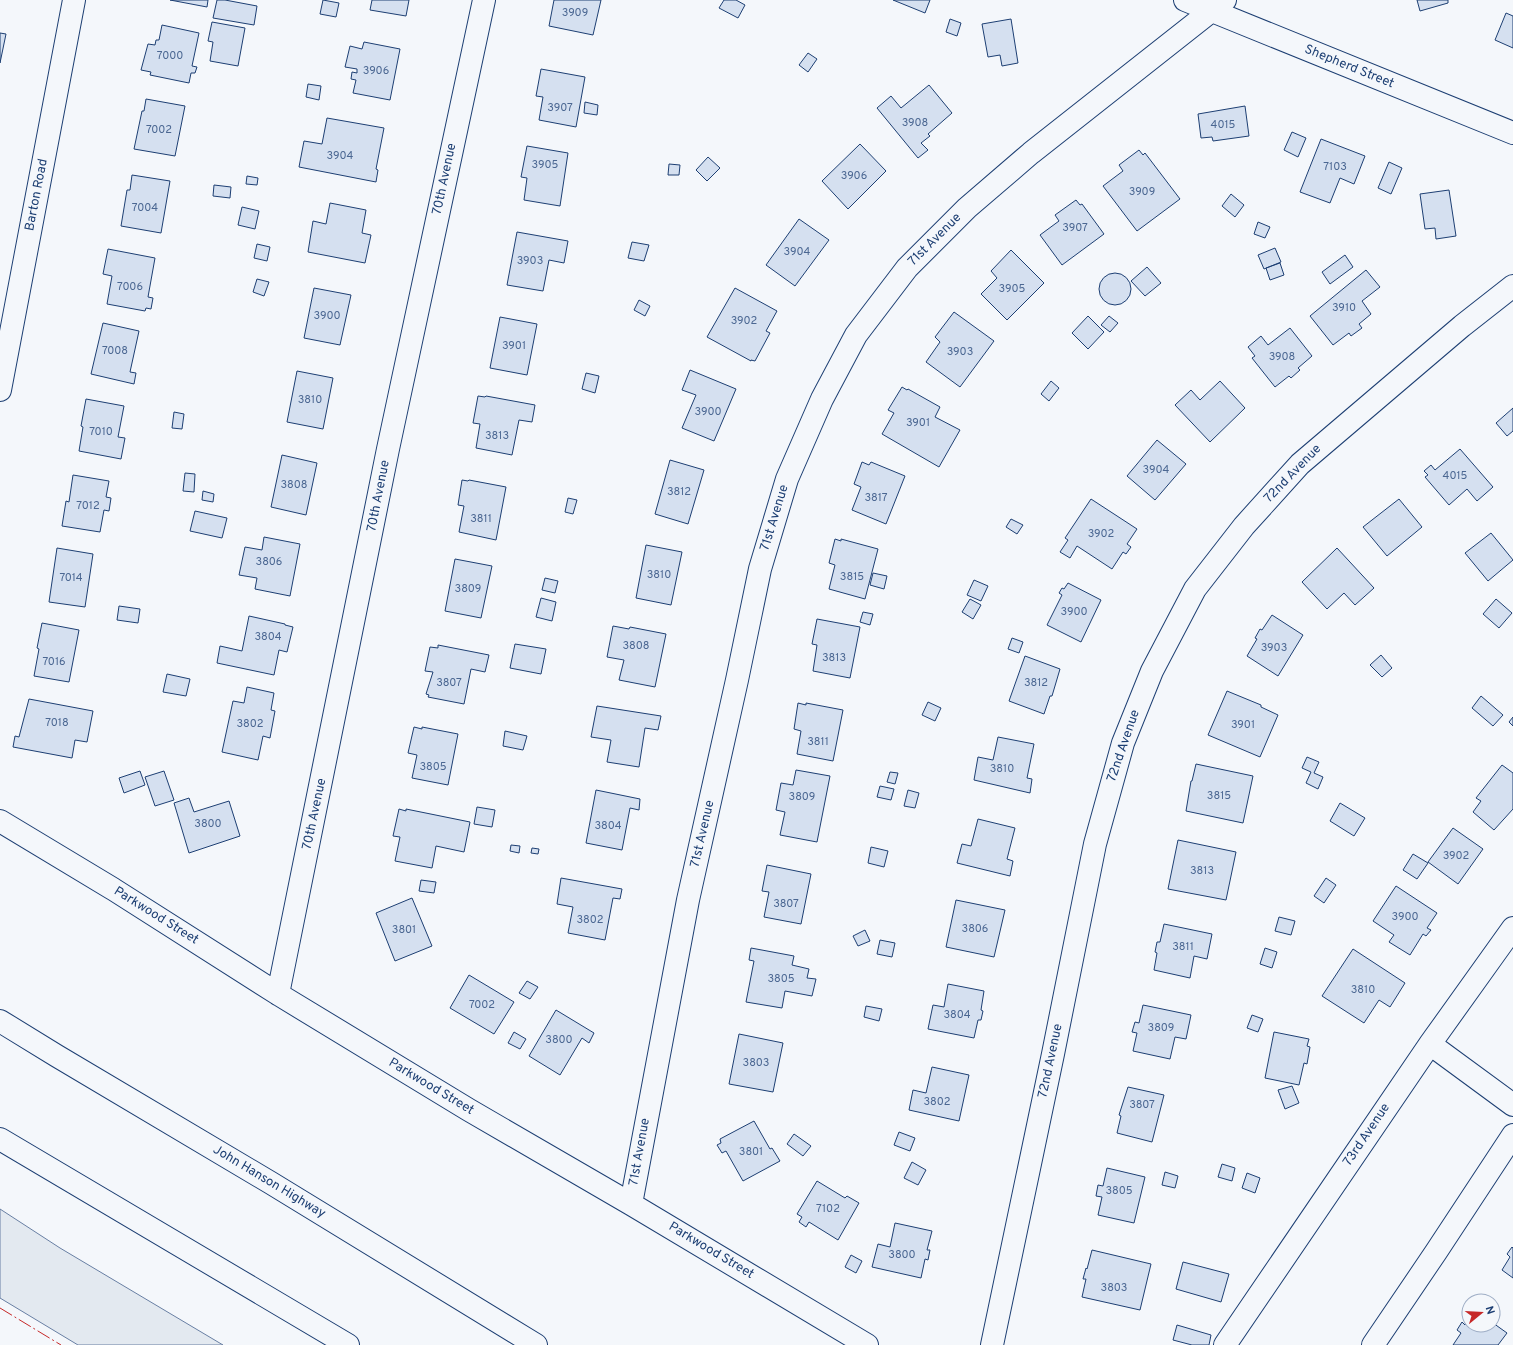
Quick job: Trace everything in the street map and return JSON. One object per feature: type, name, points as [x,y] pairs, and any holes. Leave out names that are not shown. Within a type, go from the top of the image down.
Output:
[{"type":"main road","name":"Barton Road","points":[[0,390],[5,332],[74,0]]},
{"type":"main road","name":"70th Avenue","points":[[278,994],[388,449],[484,0]]},
{"type":"main road","name":"Shepherd Street","points":[[1186,0],[1218,6],[1513,133]]},
{"type":"main road","name":"71st Avenue","points":[[631,1204],[688,900],[760,569],[787,479],[822,399],[856,335],[907,268],[967,208],[1031,153],[1218,6]]},
{"type":"main road","name":"72nd Avenue","points":[[992,1345],[1055,1046],[1095,844],[1123,743],[1152,671],[1195,590],[1244,526],[1300,464],[1456,331],[1513,286]]},
{"type":"main road","name":"Parkwood Street","points":[[0,821],[113,889],[278,994],[469,1110],[631,1204],[868,1345]]},
{"type":"main road","name":"73rd Avenue","points":[[1225,1345],[1430,1044],[1513,928]]},
{"type":"main road","name":"John Hanson Highway","points":[[0,1021],[271,1183],[536,1345]]},
{"type":"main road","points":[[1430,1044],[1513,1105]]},
{"type":"main road","points":[[1373,1345],[1513,1135]]},
{"type":"main road","points":[[0,1139],[348,1345]]},
{"type":"shaded area","points":[[0,1209],[60,1248],[223,1345],[78,1345],[0,1298]]},
{"type":"building","points":[[170,0],[208,0],[207,7]]},
{"type":"building","points":[[217,0],[257,6],[254,25],[213,18]]},
{"type":"building","points":[[323,0],[339,3],[336,17],[320,14]]},
{"type":"building","points":[[372,0],[409,0],[406,16],[370,10]]},
{"type":"building","points":[[554,0],[601,0],[593,35],[549,26]]},
{"type":"building","points":[[724,0],[736,0],[745,5],[738,18],[719,8]]},
{"type":"building","points":[[893,0],[930,0],[925,13]]},
{"type":"building","points":[[1417,0],[1448,0],[1448,3],[1420,11]]},
{"type":"building","points":[[1506,13],[1513,16],[1513,48],[1495,40]]},
{"type":"building","points":[[950,19],[961,23],[957,36],[946,32]]},
{"type":"building","points":[[1011,19],[1018,63],[1002,66],[1000,55],[988,57],[982,24]]},
{"type":"building","points":[[212,22],[245,28],[238,66],[210,61],[213,42],[208,41]]},
{"type":"building","points":[[162,25],[199,33],[192,66],[197,67],[195,73],[191,73],[189,83],[150,75],[151,72],[141,70],[148,44],[155,45],[156,40],[159,40]]},
{"type":"building","points":[[0,33],[6,34],[0,63]]},
{"type":"building","points":[[364,42],[400,49],[390,100],[353,93],[356,80],[351,79],[352,72],[357,73],[357,69],[345,67],[350,46],[362,49]]},
{"type":"building","points":[[808,53],[817,59],[808,72],[799,65]]},
{"type":"building","points":[[541,69],[585,77],[576,127],[539,120],[543,97],[536,96]]},
{"type":"building","points":[[308,84],[321,86],[319,100],[306,97]]},
{"type":"building","points":[[929,85],[952,113],[928,134],[930,136],[921,143],[928,150],[918,158],[877,108],[891,96],[901,108]]},
{"type":"building","points":[[146,99],[185,106],[175,156],[134,149]]},
{"type":"building","points":[[585,102],[598,105],[597,115],[584,113]]},
{"type":"building","points":[[1245,106],[1249,136],[1213,141],[1212,137],[1201,138],[1198,114]]},
{"type":"building","points":[[327,118],[384,128],[376,169],[378,170],[376,182],[299,167],[304,141],[322,144]]},
{"type":"building","points":[[1292,132],[1306,138],[1298,157],[1284,150]]},
{"type":"building","points":[[1321,139],[1365,156],[1354,184],[1340,178],[1330,203],[1300,192]]},
{"type":"building","points":[[860,144],[886,171],[848,209],[822,181]]},
{"type":"building","points":[[527,146],[568,153],[560,206],[524,200],[527,178],[521,177]]},
{"type":"building","points":[[1139,150],[1143,155],[1145,153],[1180,199],[1137,231],[1103,186],[1123,171],[1119,165]]},
{"type":"building","points":[[708,157],[720,168],[707,181],[696,170]]},
{"type":"building","points":[[1389,162],[1402,168],[1391,194],[1378,188]]},
{"type":"building","points":[[669,164],[680,165],[679,175],[668,175]]},
{"type":"building","points":[[132,175],[170,181],[161,233],[121,226],[127,190],[130,190]]},
{"type":"building","points":[[247,176],[258,178],[257,185],[246,184]]},
{"type":"building","points":[[214,185],[231,187],[230,198],[213,196]]},
{"type":"building","points":[[1449,190],[1456,236],[1436,239],[1435,228],[1425,229],[1420,194]]},
{"type":"building","points":[[1231,194],[1244,205],[1235,217],[1222,206]]},
{"type":"building","points":[[1076,200],[1080,205],[1082,204],[1104,234],[1062,265],[1040,235],[1059,221],[1055,215]]},
{"type":"building","points":[[330,203],[366,210],[362,233],[371,235],[365,263],[308,252],[313,221],[326,224]]},
{"type":"building","points":[[242,207],[259,211],[255,229],[238,225]]},
{"type":"building","points":[[799,219],[829,240],[795,286],[766,265]]},
{"type":"building","points":[[1258,222],[1270,227],[1265,238],[1254,234]]},
{"type":"building","points":[[517,232],[568,241],[564,263],[549,260],[543,291],[507,285]]},
{"type":"building","points":[[632,242],[649,245],[644,261],[628,258]]},
{"type":"building","points":[[257,244],[270,247],[267,261],[254,258]]},
{"type":"building","points":[[1275,248],[1281,262],[1264,269],[1258,255]]},
{"type":"building","points":[[108,249],[155,258],[148,297],[153,298],[151,309],[146,308],[145,311],[107,304],[112,276],[103,274]]},
{"type":"building","points":[[1011,250],[1044,283],[1007,320],[981,294],[997,278],[991,271]]},
{"type":"building","points":[[1345,255],[1353,267],[1330,284],[1322,272]]},
{"type":"building","points":[[1280,263],[1284,275],[1270,280],[1266,268]]},
{"type":"building","points":[[1147,267],[1161,283],[1145,296],[1131,281]]},
{"type":"building","points":[[1366,270],[1380,287],[1362,301],[1371,314],[1359,324],[1362,328],[1351,336],[1349,333],[1333,345],[1310,316]]},
{"type":"building","points":[[1115,273],[1121,274],[1128,280],[1131,289],[1130,295],[1124,302],[1115,305],[1109,304],[1102,298],[1099,289],[1100,283],[1106,276]]},
{"type":"building","points":[[257,279],[269,282],[264,296],[253,292]]},
{"type":"building","points":[[314,288],[351,295],[340,345],[304,338]]},
{"type":"building","points":[[735,288],[777,311],[766,331],[770,333],[755,361],[751,361],[707,337]]},
{"type":"building","points":[[639,300],[650,306],[645,316],[634,310]]},
{"type":"building","points":[[954,312],[994,341],[960,387],[926,362],[940,342],[935,337]]},
{"type":"building","points":[[1088,316],[1104,332],[1088,349],[1072,333]]},
{"type":"building","points":[[1109,316],[1118,323],[1110,332],[1101,325]]},
{"type":"building","points":[[500,317],[537,324],[527,375],[490,368]]},
{"type":"building","points":[[103,323],[139,331],[130,372],[136,373],[134,384],[91,374]]},
{"type":"building","points":[[1290,328],[1312,356],[1298,368],[1300,370],[1291,378],[1289,376],[1275,387],[1252,358],[1255,356],[1248,347],[1261,336],[1268,345]]},
{"type":"building","points":[[690,370],[736,389],[714,441],[682,428],[696,395],[682,390]]},
{"type":"building","points":[[297,371],[333,378],[323,429],[287,422]]},
{"type":"building","points":[[586,373],[599,376],[595,393],[582,389]]},
{"type":"building","points":[[1051,381],[1059,388],[1049,401],[1041,394]]},
{"type":"building","points":[[1220,381],[1245,408],[1210,442],[1175,405],[1191,390],[1200,400]]},
{"type":"building","points":[[902,387],[940,407],[935,417],[960,430],[939,467],[882,434],[894,413],[888,410]]},
{"type":"building","points":[[478,396],[486,396],[535,405],[532,422],[519,420],[512,455],[476,448],[480,424],[473,423]]},
{"type":"building","points":[[86,399],[124,406],[118,437],[125,438],[121,459],[79,451],[83,427],[81,426]]},
{"type":"building","points":[[1513,408],[1513,431],[1507,436],[1496,423]]},
{"type":"building","points":[[174,412],[184,414],[182,429],[172,428]]},
{"type":"building","points":[[1157,440],[1186,464],[1155,500],[1127,476]]},
{"type":"building","points":[[1460,449],[1493,487],[1477,501],[1467,489],[1449,505],[1425,477],[1428,475],[1424,471],[1431,465],[1435,470]]},
{"type":"building","points":[[282,455],[317,463],[306,515],[271,507]]},
{"type":"building","points":[[670,460],[704,470],[688,524],[655,514]]},
{"type":"building","points":[[862,462],[869,465],[871,462],[905,476],[886,524],[852,510],[861,487],[854,484]]},
{"type":"building","points":[[185,473],[195,474],[194,492],[183,491]]},
{"type":"building","points":[[73,475],[109,481],[106,497],[111,498],[109,511],[104,510],[100,532],[62,526],[66,501],[69,502]]},
{"type":"building","points":[[462,480],[506,487],[496,540],[459,532],[464,506],[458,505]]},
{"type":"building","points":[[203,491],[214,494],[213,502],[202,500]]},
{"type":"building","points":[[568,498],[577,500],[573,514],[565,512]]},
{"type":"building","points":[[1091,499],[1137,529],[1127,544],[1131,547],[1126,554],[1123,552],[1112,569],[1077,546],[1070,558],[1060,552],[1068,540],[1065,538]]},
{"type":"building","points":[[1399,499],[1422,527],[1387,556],[1363,527]]},
{"type":"building","points":[[195,511],[227,518],[222,538],[190,531]]},
{"type":"building","points":[[1011,519],[1023,525],[1017,534],[1006,527]]},
{"type":"building","points":[[1491,533],[1513,560],[1488,581],[1465,553]]},
{"type":"building","points":[[264,537],[300,544],[290,596],[255,589],[257,578],[239,575],[245,547],[262,550]]},
{"type":"building","points":[[835,539],[841,541],[841,539],[878,549],[865,599],[829,589],[835,565],[829,563]]},
{"type":"building","points":[[646,545],[682,552],[671,605],[636,598]]},
{"type":"building","points":[[57,548],[93,554],[85,607],[49,602]]},
{"type":"building","points":[[1337,548],[1374,588],[1355,605],[1344,593],[1327,609],[1302,582]]},
{"type":"building","points":[[455,559],[492,566],[481,618],[445,611]]},
{"type":"building","points":[[873,573],[887,576],[884,589],[870,585]]},
{"type":"building","points":[[545,578],[558,581],[555,593],[542,590]]},
{"type":"building","points":[[974,580],[988,586],[981,601],[967,595]]},
{"type":"building","points":[[1068,583],[1101,600],[1081,642],[1047,625],[1062,595],[1059,593]]},
{"type":"building","points":[[541,598],[556,602],[552,621],[536,617]]},
{"type":"building","points":[[970,599],[981,605],[973,619],[962,612]]},
{"type":"building","points":[[1496,599],[1512,613],[1499,628],[1483,614]]},
{"type":"building","points":[[119,606],[140,609],[138,623],[117,620]]},
{"type":"building","points":[[863,612],[873,614],[870,625],[860,622]]},
{"type":"building","points":[[1272,615],[1303,635],[1278,676],[1247,656],[1257,639],[1255,638],[1260,629],[1262,630]]},
{"type":"building","points":[[249,616],[293,627],[287,652],[279,650],[274,675],[217,663],[220,646],[242,651]]},
{"type":"building","points":[[817,619],[860,627],[850,678],[813,671],[817,645],[812,644]]},
{"type":"building","points":[[42,623],[79,630],[69,682],[34,676],[39,649],[37,648]]},
{"type":"building","points":[[613,626],[629,629],[630,627],[666,634],[655,687],[619,680],[624,660],[607,657]]},
{"type":"building","points":[[1012,638],[1023,642],[1019,653],[1008,649]]},
{"type":"building","points":[[515,644],[546,649],[541,674],[510,668]]},
{"type":"building","points":[[438,645],[489,655],[485,672],[471,669],[464,704],[428,697],[429,695],[426,694],[433,672],[425,671],[430,647],[438,648]]},
{"type":"building","points":[[1381,655],[1392,668],[1382,677],[1370,665]]},
{"type":"building","points":[[1025,656],[1060,669],[1052,696],[1050,696],[1044,714],[1009,701]]},
{"type":"building","points":[[167,674],[190,679],[186,696],[163,692]]},
{"type":"building","points":[[247,687],[274,693],[271,710],[275,711],[270,738],[263,736],[258,760],[222,752],[233,701],[244,703]]},
{"type":"building","points":[[1227,691],[1261,705],[1261,707],[1278,715],[1260,757],[1208,735]]},
{"type":"building","points":[[1481,696],[1503,715],[1493,726],[1472,708]]},
{"type":"building","points":[[29,699],[93,711],[87,742],[75,740],[72,758],[13,747],[15,736],[19,737]]},
{"type":"building","points":[[928,702],[941,708],[935,721],[922,715]]},
{"type":"building","points":[[798,703],[806,705],[806,703],[843,710],[833,761],[797,754],[801,731],[794,729]]},
{"type":"building","points":[[597,706],[661,716],[658,730],[645,728],[639,767],[607,762],[611,740],[591,737]]},
{"type":"building","points":[[1513,717],[1513,726],[1509,722]]},
{"type":"building","points":[[414,727],[422,729],[422,727],[458,734],[448,785],[412,778],[417,755],[408,753]]},
{"type":"building","points":[[505,731],[527,736],[523,750],[503,746]]},
{"type":"building","points":[[998,737],[1034,744],[1027,778],[1032,779],[1030,793],[974,780],[978,757],[993,760]]},
{"type":"building","points":[[1307,757],[1319,762],[1314,773],[1323,777],[1318,789],[1306,783],[1311,772],[1302,768]]},
{"type":"building","points":[[1196,764],[1253,776],[1243,823],[1186,811],[1191,781]]},
{"type":"building","points":[[1502,765],[1513,773],[1513,809],[1494,830],[1473,812],[1481,801],[1476,798]]},
{"type":"building","points":[[796,770],[830,776],[817,842],[780,835],[785,812],[776,810],[781,783],[793,785]]},
{"type":"building","points":[[140,771],[145,785],[124,793],[119,778]]},
{"type":"building","points":[[164,771],[174,800],[155,806],[145,777]]},
{"type":"building","points":[[890,772],[898,773],[895,784],[887,782]]},
{"type":"building","points":[[880,786],[894,789],[891,800],[877,797]]},
{"type":"building","points":[[596,790],[640,799],[639,810],[630,808],[622,850],[586,843]]},
{"type":"building","points":[[908,790],[919,793],[915,808],[904,806]]},
{"type":"building","points":[[189,798],[194,812],[229,801],[240,836],[189,853],[174,803]]},
{"type":"building","points":[[1340,803],[1365,818],[1354,836],[1330,821]]},
{"type":"building","points":[[477,807],[495,810],[492,827],[474,824]]},
{"type":"building","points":[[399,809],[406,811],[406,809],[470,822],[464,852],[436,846],[432,868],[395,861],[400,837],[393,836]]},
{"type":"building","points":[[978,819],[1015,828],[1007,859],[1013,861],[1010,876],[957,863],[962,844],[971,846]]},
{"type":"building","points":[[1453,828],[1483,849],[1458,884],[1428,862]]},
{"type":"building","points":[[1178,840],[1236,852],[1226,900],[1168,889]]},
{"type":"building","points":[[511,845],[520,846],[519,853],[510,851]]},
{"type":"building","points":[[871,847],[888,851],[884,867],[868,863]]},
{"type":"building","points":[[532,848],[539,849],[538,854],[531,853]]},
{"type":"building","points":[[1413,854],[1428,863],[1417,879],[1403,870]]},
{"type":"building","points":[[767,865],[811,874],[801,924],[764,917],[769,892],[762,891]]},
{"type":"building","points":[[561,878],[622,889],[620,899],[613,898],[605,940],[568,933],[573,907],[557,904]]},
{"type":"building","points":[[1326,878],[1336,885],[1324,903],[1314,896]]},
{"type":"building","points":[[421,880],[436,882],[434,893],[419,891]]},
{"type":"building","points":[[1396,886],[1437,913],[1427,928],[1431,930],[1426,936],[1423,934],[1410,955],[1389,942],[1394,935],[1373,921]]},
{"type":"building","points":[[412,898],[432,946],[395,961],[376,913]]},
{"type":"building","points":[[956,900],[1005,910],[994,957],[946,947]]},
{"type":"building","points":[[1279,917],[1295,921],[1291,935],[1275,931]]},
{"type":"building","points":[[1164,924],[1212,934],[1207,959],[1194,956],[1190,978],[1154,970],[1157,942],[1160,942]]},
{"type":"building","points":[[865,930],[870,941],[858,946],[853,936]]},
{"type":"building","points":[[880,940],[895,943],[892,957],[877,954]]},
{"type":"building","points":[[751,948],[794,956],[792,965],[809,969],[807,978],[816,979],[812,996],[785,991],[782,1008],[746,1002],[754,961],[749,960]]},
{"type":"building","points":[[1265,948],[1277,952],[1272,968],[1260,964]]},
{"type":"building","points":[[1353,949],[1405,983],[1390,1007],[1379,1000],[1364,1023],[1322,996]]},
{"type":"building","points":[[469,975],[514,1002],[494,1034],[450,1008]]},
{"type":"building","points":[[527,981],[538,987],[530,999],[519,993]]},
{"type":"building","points":[[948,984],[984,991],[981,1010],[983,1011],[981,1020],[978,1020],[974,1038],[928,1029],[933,1005],[944,1007]]},
{"type":"building","points":[[1143,1005],[1191,1015],[1186,1039],[1175,1037],[1170,1059],[1133,1051],[1137,1033],[1132,1032],[1135,1022],[1139,1023]]},
{"type":"building","points":[[866,1006],[882,1009],[879,1021],[864,1017]]},
{"type":"building","points":[[556,1010],[594,1033],[589,1043],[582,1038],[560,1075],[529,1056]]},
{"type":"building","points":[[1252,1015],[1263,1019],[1258,1032],[1247,1028]]},
{"type":"building","points":[[514,1032],[526,1039],[520,1049],[508,1043]]},
{"type":"building","points":[[1274,1032],[1309,1039],[1307,1046],[1310,1047],[1307,1064],[1304,1063],[1299,1085],[1265,1078]]},
{"type":"building","points":[[739,1034],[783,1043],[773,1092],[729,1084]]},
{"type":"building","points":[[932,1067],[969,1075],[959,1121],[909,1110],[913,1090],[926,1093]]},
{"type":"building","points":[[1292,1086],[1299,1103],[1285,1109],[1278,1090]]},
{"type":"building","points":[[1128,1087],[1164,1095],[1152,1142],[1117,1133],[1121,1116],[1119,1115]]},
{"type":"building","points":[[754,1121],[770,1149],[772,1148],[780,1161],[743,1181],[726,1151],[722,1153],[717,1145],[721,1143],[720,1139]]},
{"type":"building","points":[[899,1132],[915,1138],[910,1151],[894,1145]]},
{"type":"building","points":[[794,1134],[811,1146],[803,1156],[787,1144]]},
{"type":"building","points":[[912,1162],[926,1170],[918,1185],[904,1178]]},
{"type":"building","points":[[1222,1164],[1235,1168],[1232,1181],[1218,1177]]},
{"type":"building","points":[[1107,1168],[1145,1177],[1134,1223],[1098,1215],[1102,1197],[1096,1196],[1098,1185],[1103,1186]]},
{"type":"building","points":[[1165,1172],[1178,1176],[1175,1188],[1162,1185]]},
{"type":"building","points":[[1247,1173],[1260,1178],[1255,1193],[1242,1188]]},
{"type":"building","points":[[817,1181],[845,1198],[847,1196],[859,1203],[838,1240],[809,1222],[806,1227],[799,1222],[802,1217],[797,1214]]},
{"type":"building","points":[[895,1223],[932,1231],[927,1250],[930,1250],[928,1260],[925,1259],[921,1278],[872,1267],[878,1244],[890,1247]]},
{"type":"building","points":[[1512,1247],[1513,1278],[1502,1270],[1510,1257],[1507,1254]]},
{"type":"building","points":[[1092,1250],[1151,1264],[1140,1310],[1082,1297],[1086,1279],[1083,1279]]},
{"type":"building","points":[[851,1255],[862,1261],[856,1273],[845,1267]]},
{"type":"building","points":[[1183,1262],[1229,1274],[1221,1302],[1176,1289]]},
{"type":"building","points":[[1461,1324],[1461,1333],[1457,1330]]},
{"type":"building","points":[[1177,1325],[1211,1335],[1209,1345],[1192,1345],[1173,1340]]},
{"type":"building","points":[[1501,1329],[1507,1333],[1498,1345],[1453,1345],[1461,1333],[1501,1333]]},
{"type":"power","points":[[0,1308],[61,1345]]}]
